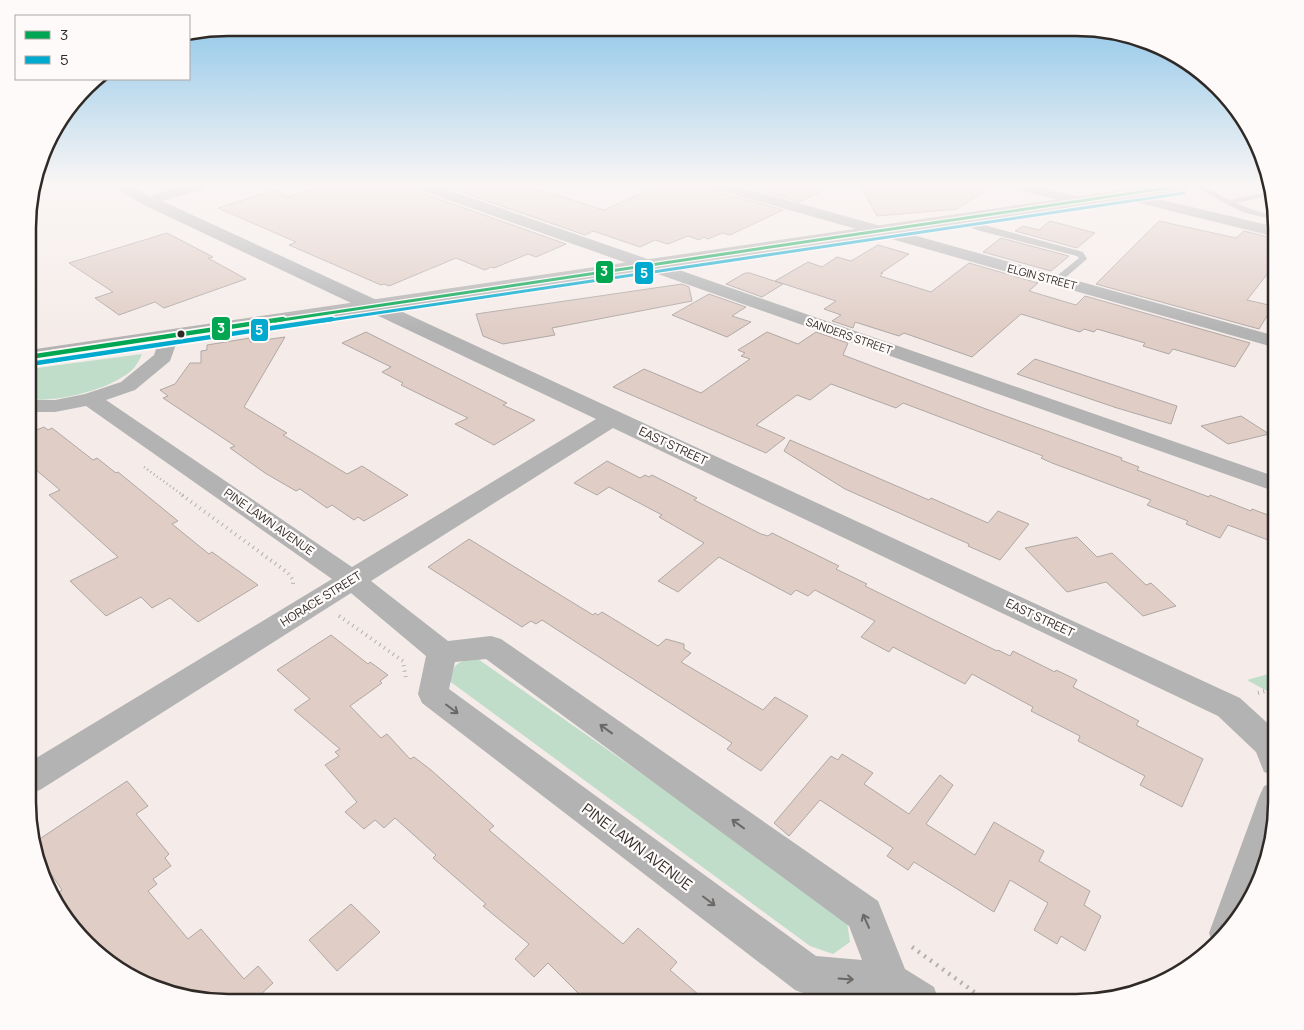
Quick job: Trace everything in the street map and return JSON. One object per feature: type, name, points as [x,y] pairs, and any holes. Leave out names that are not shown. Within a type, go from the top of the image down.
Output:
[{"type":"main road","points":[[36,355],[866,234]]},
{"type":"street","name":"EAST STREET","points":[[219,234],[1229,707],[1268,743]]},
{"type":"street","name":"SANDERS STREET","points":[[558,234],[1268,482]]},
{"type":"street","name":"ELGIN STREET","points":[[887,234],[1268,340]]},
{"type":"street","points":[[36,406],[55,406],[90,399],[128,386],[163,357],[169,336]]},
{"type":"street","name":"PINE LAWN AVENUE","points":[[90,399],[352,580],[442,653],[491,647],[864,914],[905,992]]},
{"type":"street","name":"HORACE STREET","points":[[36,775],[613,418]]},
{"type":"street","name":"PINE LAWN AVENUE","points":[[442,653],[433,694],[809,976],[905,992]]},
{"type":"street","points":[[1238,904],[1266,825]]},
{"type":"lane","points":[[1003,234],[1080,254],[1083,259],[1056,281]]},
{"type":"path","points":[[136,461],[280,567],[294,580],[293,587]]},
{"type":"path","points":[[333,611],[403,661],[407,686]]},
{"type":"path","points":[[1258,693],[1268,690]]},
{"type":"path","points":[[908,942],[914,949],[977,994]]},
{"type":"green space","points":[[142,354],[134,368],[125,376],[85,393],[54,399],[36,400],[36,368]]},
{"type":"green space","points":[[478,659],[824,901],[847,922],[850,942],[833,954],[810,946],[448,680],[453,669],[459,663]]},
{"type":"green space","points":[[1268,674],[1268,692],[1247,680]]},
{"type":"building","points":[[164,234],[169,234],[213,257],[208,258],[246,279],[164,308],[155,302],[119,315],[95,298],[113,292],[69,263]]},
{"type":"building","points":[[278,234],[538,234],[566,244],[536,257],[528,254],[485,270],[456,258],[389,286],[381,285],[289,245],[296,242]]},
{"type":"building","points":[[602,234],[720,234],[708,239],[704,237],[699,240],[688,236],[668,244],[655,240],[640,247]]},
{"type":"building","points":[[1026,234],[1094,234],[1077,248]]},
{"type":"building","points":[[1146,234],[1218,234],[1236,238],[1240,234],[1256,234],[1268,237],[1268,273],[1247,300],[1268,305],[1268,314],[1259,329],[1096,284]]},
{"type":"building","points":[[1001,238],[1069,256],[1051,271],[983,252]]},
{"type":"building","points":[[878,245],[909,254],[881,273],[883,273],[880,276],[931,292],[969,263],[1038,283],[1029,291],[1076,305],[1085,296],[1250,343],[1235,367],[1173,349],[1169,354],[1143,346],[1145,343],[1097,329],[1094,332],[1084,329],[1080,332],[1021,314],[972,357],[904,333],[899,336],[855,322],[853,328],[832,321],[841,315],[824,309],[836,301],[775,281],[808,262],[822,267],[837,257],[851,261]]},
{"type":"building","points":[[745,273],[783,284],[762,297],[726,284]]},
{"type":"building","points":[[682,284],[689,287],[692,301],[552,328],[555,335],[503,344],[483,336],[476,314]]},
{"type":"building","points":[[709,294],[746,307],[732,316],[751,322],[727,337],[672,315]]},
{"type":"building","points":[[366,332],[507,403],[503,405],[535,420],[494,445],[455,424],[468,418],[401,385],[403,383],[382,372],[391,367],[342,343]]},
{"type":"building","points":[[767,332],[798,344],[816,332],[848,343],[843,355],[1122,458],[1121,460],[1139,467],[1137,470],[1209,497],[1210,495],[1251,511],[1252,509],[1268,515],[1268,540],[1228,525],[1220,538],[1186,524],[1188,521],[1147,505],[1151,500],[1052,463],[1041,458],[1043,456],[903,403],[896,408],[831,384],[810,400],[797,395],[756,425],[785,438],[766,453],[613,387],[644,369],[701,393],[750,359],[741,356],[745,353],[738,350]]},
{"type":"building","points":[[285,337],[244,407],[287,433],[283,435],[347,474],[362,466],[408,495],[364,521],[358,517],[354,520],[332,505],[327,508],[300,489],[296,491],[265,473],[230,448],[235,446],[163,398],[168,396],[160,390],[175,384],[190,363],[201,363],[201,351],[207,350],[207,345],[250,338],[250,342]]},
{"type":"building","points":[[1035,359],[1177,406],[1171,424],[1017,374]]},
{"type":"building","points":[[1241,416],[1268,434],[1228,444],[1201,426]]},
{"type":"building","points":[[44,427],[48,430],[52,428],[93,460],[97,458],[116,473],[118,472],[178,521],[172,524],[209,554],[212,552],[258,585],[198,622],[170,598],[152,608],[141,597],[106,616],[70,581],[118,557],[49,495],[60,490],[36,470],[36,430]]},
{"type":"building","points":[[790,440],[929,500],[931,498],[988,523],[998,511],[1029,524],[1000,560],[968,546],[969,544],[845,489],[784,451]]},
{"type":"building","points":[[607,461],[640,478],[645,475],[649,477],[652,475],[697,498],[694,500],[761,534],[768,536],[772,533],[839,566],[836,569],[867,584],[865,586],[997,651],[1010,656],[1013,651],[1055,672],[1056,670],[1077,680],[1073,687],[1139,721],[1136,725],[1203,759],[1182,807],[1140,785],[1145,776],[1078,741],[1080,736],[1031,711],[1033,707],[972,674],[965,684],[893,647],[889,652],[861,637],[875,621],[815,590],[808,596],[796,590],[791,595],[719,557],[678,592],[658,581],[704,543],[659,517],[662,515],[609,487],[597,495],[574,483]]},
{"type":"building","points":[[1077,537],[1097,557],[1112,553],[1146,585],[1151,583],[1176,606],[1143,616],[1106,582],[1067,592],[1025,548]]},
{"type":"building","points":[[469,539],[593,615],[595,613],[598,615],[602,612],[658,646],[666,639],[684,644],[684,649],[691,653],[681,662],[763,710],[775,697],[808,716],[761,771],[727,749],[732,743],[542,620],[536,624],[531,621],[522,627],[428,567]]},
{"type":"building","points":[[331,635],[368,664],[370,662],[388,675],[380,681],[382,683],[350,706],[381,738],[387,734],[410,759],[414,757],[431,770],[494,826],[489,830],[623,944],[638,928],[677,962],[670,970],[698,994],[579,994],[548,963],[534,977],[515,959],[529,944],[483,906],[486,904],[433,858],[436,855],[395,818],[384,828],[375,820],[364,829],[345,812],[357,802],[325,765],[339,756],[335,752],[340,749],[294,710],[310,699],[277,670]]},
{"type":"building","points":[[842,754],[873,773],[864,784],[909,814],[940,775],[953,785],[926,824],[975,855],[994,822],[1044,851],[1039,861],[1090,891],[1084,905],[1101,916],[1085,951],[1061,936],[1057,944],[1034,930],[1048,903],[1010,880],[994,912],[914,862],[908,870],[887,856],[893,848],[820,800],[789,836],[774,823],[831,756],[838,760]]},
{"type":"building","points":[[127,781],[148,806],[136,814],[169,854],[165,858],[171,866],[153,879],[157,884],[148,891],[188,939],[201,929],[244,979],[258,966],[273,983],[261,994],[203,992],[166,984],[132,968],[101,946],[76,919],[59,892],[62,890],[49,870],[40,839]]},
{"type":"building","points":[[351,904],[380,932],[337,971],[309,940]]},
{"type":"transit line","name":"3","points":[[36,356],[856,234]]},
{"type":"transit line","name":"5","points":[[36,363],[907,234]]}]
